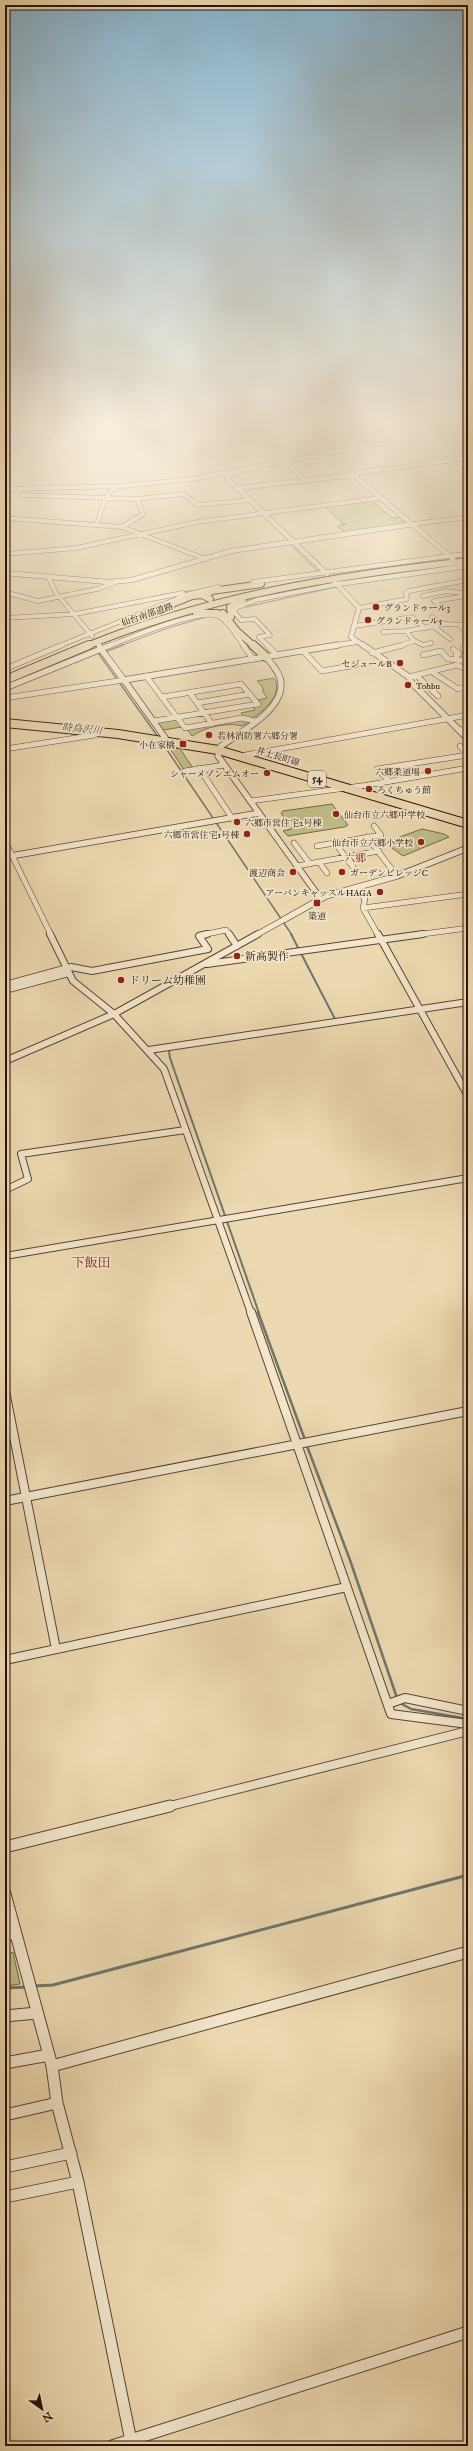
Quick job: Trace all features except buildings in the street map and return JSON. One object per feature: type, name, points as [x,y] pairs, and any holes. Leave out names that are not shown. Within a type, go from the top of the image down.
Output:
[{"type":"highway","name":"仙台南部道路","points":[[5,680],[154,620],[220,601],[302,583],[468,560]]},
{"type":"highway","name":"仙台南部道路","points":[[5,677],[118,630],[193,605],[278,586],[340,575],[468,560]]},
{"type":"highway","points":[[229,618],[230,607],[248,599],[309,585],[387,571]]},
{"type":"highway","points":[[210,601],[215,591],[340,575]]},
{"type":"highway","points":[[49,658],[172,603],[192,596],[210,601],[229,618],[237,631],[266,657]]},
{"type":"highway","points":[[90,645],[194,613],[212,612],[229,618]]},
{"type":"main road","name":"井土長町線","points":[[5,723],[97,732],[218,750],[342,788],[468,824]]},
{"type":"street","points":[[5,554],[76,548],[120,538]]},
{"type":"street","points":[[152,538],[206,559]]},
{"type":"street","points":[[290,538],[326,573]]},
{"type":"street","points":[[6,593],[33,601],[117,582],[143,579],[231,551],[312,538]]},
{"type":"street","points":[[430,538],[453,559]]},
{"type":"street","points":[[5,618],[75,614],[157,597],[468,554]]},
{"type":"street","points":[[460,565],[468,572]]},
{"type":"street","points":[[277,655],[259,637],[270,635],[255,618],[241,620],[234,612],[236,608],[256,600],[336,582],[460,565],[468,566]]},
{"type":"street","points":[[5,573],[117,582]]},
{"type":"street","points":[[48,576],[58,596],[91,634]]},
{"type":"street","points":[[359,608],[407,599],[406,593],[409,591],[449,582],[468,580]]},
{"type":"street","points":[[336,582],[359,608]]},
{"type":"street","points":[[449,582],[466,596]]},
{"type":"street","points":[[423,596],[447,591],[466,596]]},
{"type":"street","points":[[5,669],[194,592]]},
{"type":"street","points":[[440,606],[434,601],[466,596]]},
{"type":"street","points":[[359,608],[351,637],[356,642],[409,677],[411,682],[468,739]]},
{"type":"street","points":[[5,688],[102,649],[169,624],[200,615],[211,614],[221,618],[253,659]]},
{"type":"street","points":[[355,626],[412,617],[425,628]]},
{"type":"street","points":[[432,617],[442,624]]},
{"type":"street","points":[[383,632],[400,630],[403,632],[454,623],[461,626],[468,625]]},
{"type":"street","points":[[434,626],[450,639]]},
{"type":"street","points":[[461,626],[468,636]]},
{"type":"street","points":[[406,631],[413,640],[423,645],[431,643]]},
{"type":"street","points":[[372,653],[411,643],[413,640]]},
{"type":"street","points":[[5,698],[356,642]]},
{"type":"street","points":[[464,648],[468,652]]},
{"type":"street","points":[[102,649],[120,680],[154,721],[163,741]]},
{"type":"street","points":[[453,649],[459,654],[456,655],[458,661],[468,670]]},
{"type":"street","points":[[303,651],[322,671],[356,665]]},
{"type":"street","points":[[423,656],[441,652],[448,659],[458,661]]},
{"type":"street","points":[[266,657],[279,676],[281,692],[268,711],[218,750],[218,756],[320,898]]},
{"type":"street","points":[[409,677],[432,672],[468,658]]},
{"type":"street","points":[[432,672],[458,688],[468,686]]},
{"type":"street","points":[[146,676],[185,728],[242,718],[255,721]]},
{"type":"street","points":[[417,676],[438,696]]},
{"type":"street","points":[[154,721],[258,704],[241,684],[162,697]]},
{"type":"street","points":[[190,693],[212,724]]},
{"type":"street","points":[[197,703],[250,694]]},
{"type":"street","points":[[240,756],[468,716]]},
{"type":"street","points":[[459,730],[468,729]]},
{"type":"street","points":[[5,749],[95,735],[97,732]]},
{"type":"street","points":[[460,746],[468,755]]},
{"type":"street","points":[[389,781],[378,769],[468,755]]},
{"type":"street","points":[[185,771],[224,764]]},
{"type":"street","points":[[199,768],[232,818]]},
{"type":"street","points":[[250,801],[468,768]]},
{"type":"street","points":[[5,857],[259,813]]},
{"type":"street","points":[[317,846],[381,835],[374,826]]},
{"type":"street","points":[[368,837],[397,876]]},
{"type":"street","points":[[5,841],[73,982],[114,1014],[149,1050],[164,1070],[185,1130],[303,1443],[347,1587],[391,1703],[390,1714],[468,1724]]},
{"type":"street","points":[[294,843],[310,864]]},
{"type":"street","points":[[335,843],[353,866]]},
{"type":"street","points":[[5,1061],[114,1014],[320,898],[397,876],[468,848]]},
{"type":"street","points":[[287,852],[299,850]]},
{"type":"street","points":[[297,866],[379,851]]},
{"type":"street","points":[[319,862],[327,874]]},
{"type":"street","points":[[355,888],[365,899],[363,908],[468,1096]]},
{"type":"street","points":[[363,908],[468,894]]},
{"type":"street","points":[[205,964],[468,928]]},
{"type":"street","points":[[5,985],[67,971],[92,971],[208,949],[199,936],[226,930],[237,946]]},
{"type":"street","points":[[5,990],[67,971]]},
{"type":"street","points":[[149,1050],[468,1002]]},
{"type":"street","points":[[5,1190],[28,1179],[21,1154],[185,1130]]},
{"type":"street","points":[[5,1256],[468,1178]]},
{"type":"street","points":[[5,1391],[56,1649]]},
{"type":"street","points":[[5,1501],[468,1411]]},
{"type":"street","points":[[5,1660],[347,1587]]},
{"type":"street","points":[[391,1703],[403,1699],[468,1711]]},
{"type":"street","points":[[5,1847],[468,1731]]},
{"type":"street","points":[[5,1894],[38,2013],[50,2061],[57,2103],[78,2182],[131,2443]]},
{"type":"street","points":[[5,1936],[15,1932]]},
{"type":"street","points":[[5,2063],[50,2061],[468,1952]]},
{"type":"street","points":[[5,2016],[38,2013]]},
{"type":"street","points":[[5,2114],[57,2103]]},
{"type":"street","points":[[5,2167],[71,2153]]},
{"type":"street","points":[[5,2197],[78,2182]]},
{"type":"street","points":[[112,2446],[131,2443],[468,2332]]},
{"type":"shaded area","points":[[274,678],[276,684],[275,696],[262,711],[253,718],[244,717],[241,713],[255,710],[252,706],[261,704],[258,700],[267,698],[262,690],[264,689],[257,681]]},
{"type":"shaded area","points":[[176,719],[182,727],[163,730],[157,722]]},
{"type":"shaded area","points":[[242,719],[249,722],[242,726],[216,726],[203,730],[192,736],[187,729]]},
{"type":"shaded area","points":[[167,744],[178,746],[193,768],[184,770]]},
{"type":"shaded area","points":[[332,804],[348,825],[344,827],[288,836],[283,831],[291,829],[281,813],[283,811]]},
{"type":"shaded area","points":[[422,829],[444,834],[449,837],[403,856],[388,845],[397,838]]},
{"type":"shaded area","points":[[13,1952],[20,1984],[5,1986],[5,1955]]},
{"type":"waterway","points":[[290,544],[317,571]]},
{"type":"waterway","points":[[246,607],[336,587]]},
{"type":"waterway","points":[[182,592],[197,590]]},
{"type":"waterway","points":[[143,599],[166,594]]},
{"type":"waterway","points":[[120,646],[168,628],[206,617]]},
{"type":"waterway","points":[[123,645],[99,654],[158,737]]},
{"type":"waterway","points":[[163,744],[292,935]]},
{"type":"waterway","points":[[291,934],[336,1021]]},
{"type":"waterway","points":[[172,1049],[169,1051],[170,1058],[259,1313]]},
{"type":"waterway","points":[[258,1312],[305,1440]]},
{"type":"waterway","points":[[307,1446],[350,1560],[397,1698]]},
{"type":"waterway","points":[[400,1703],[411,1709],[468,1719]]},
{"type":"waterway","points":[[34,1986],[53,1985],[468,1875]]},
{"type":"waterway","points":[[5,1988],[27,1987]]},
{"type":"place","name":"グランドゥール3","points":[[376,607]]},
{"type":"place","name":"グランドゥール5","points":[[368,620]]},
{"type":"place","name":"セジュールB","points":[[400,663]]},
{"type":"place","name":"Tohbu","points":[[408,685]]},
{"type":"place","name":"若林消防署六郷分署","points":[[209,735]]},
{"type":"place","name":"小在家橋","points":[[183,744]]},
{"type":"place","name":"六郷柔道場","points":[[428,771]]},
{"type":"place","name":"シャーメゾンエムオー","points":[[267,773]]},
{"type":"place","name":"ろくちゅう館","points":[[369,789]]},
{"type":"place","name":"仙台市立六郷中学校","points":[[336,814]]},
{"type":"place","name":"六郷市営住宅2号棟","points":[[237,822]]},
{"type":"place","name":"六郷市営住宅1号棟","points":[[247,834]]},
{"type":"place","name":"仙台市立六郷小学校","points":[[421,842]]},
{"type":"place","name":"渡辺商会","points":[[293,872]]},
{"type":"place","name":"ガーデンビレッジC","points":[[342,872]]},
{"type":"place","name":"アーバンキャッスルHAGA","points":[[380,892]]},
{"type":"place","name":"築道","points":[[317,903]]},
{"type":"place","name":"新高製作","points":[[237,956]]},
{"type":"place","name":"ドリーム幼稚園","points":[[121,980]]},
{"type":"district","name":"六郷","points":[[355,858]]},
{"type":"district","name":"下飯田","points":[[91,1263]]},
{"type":"water label","name":"時鳥沢川","points":[[82,729]]}]
